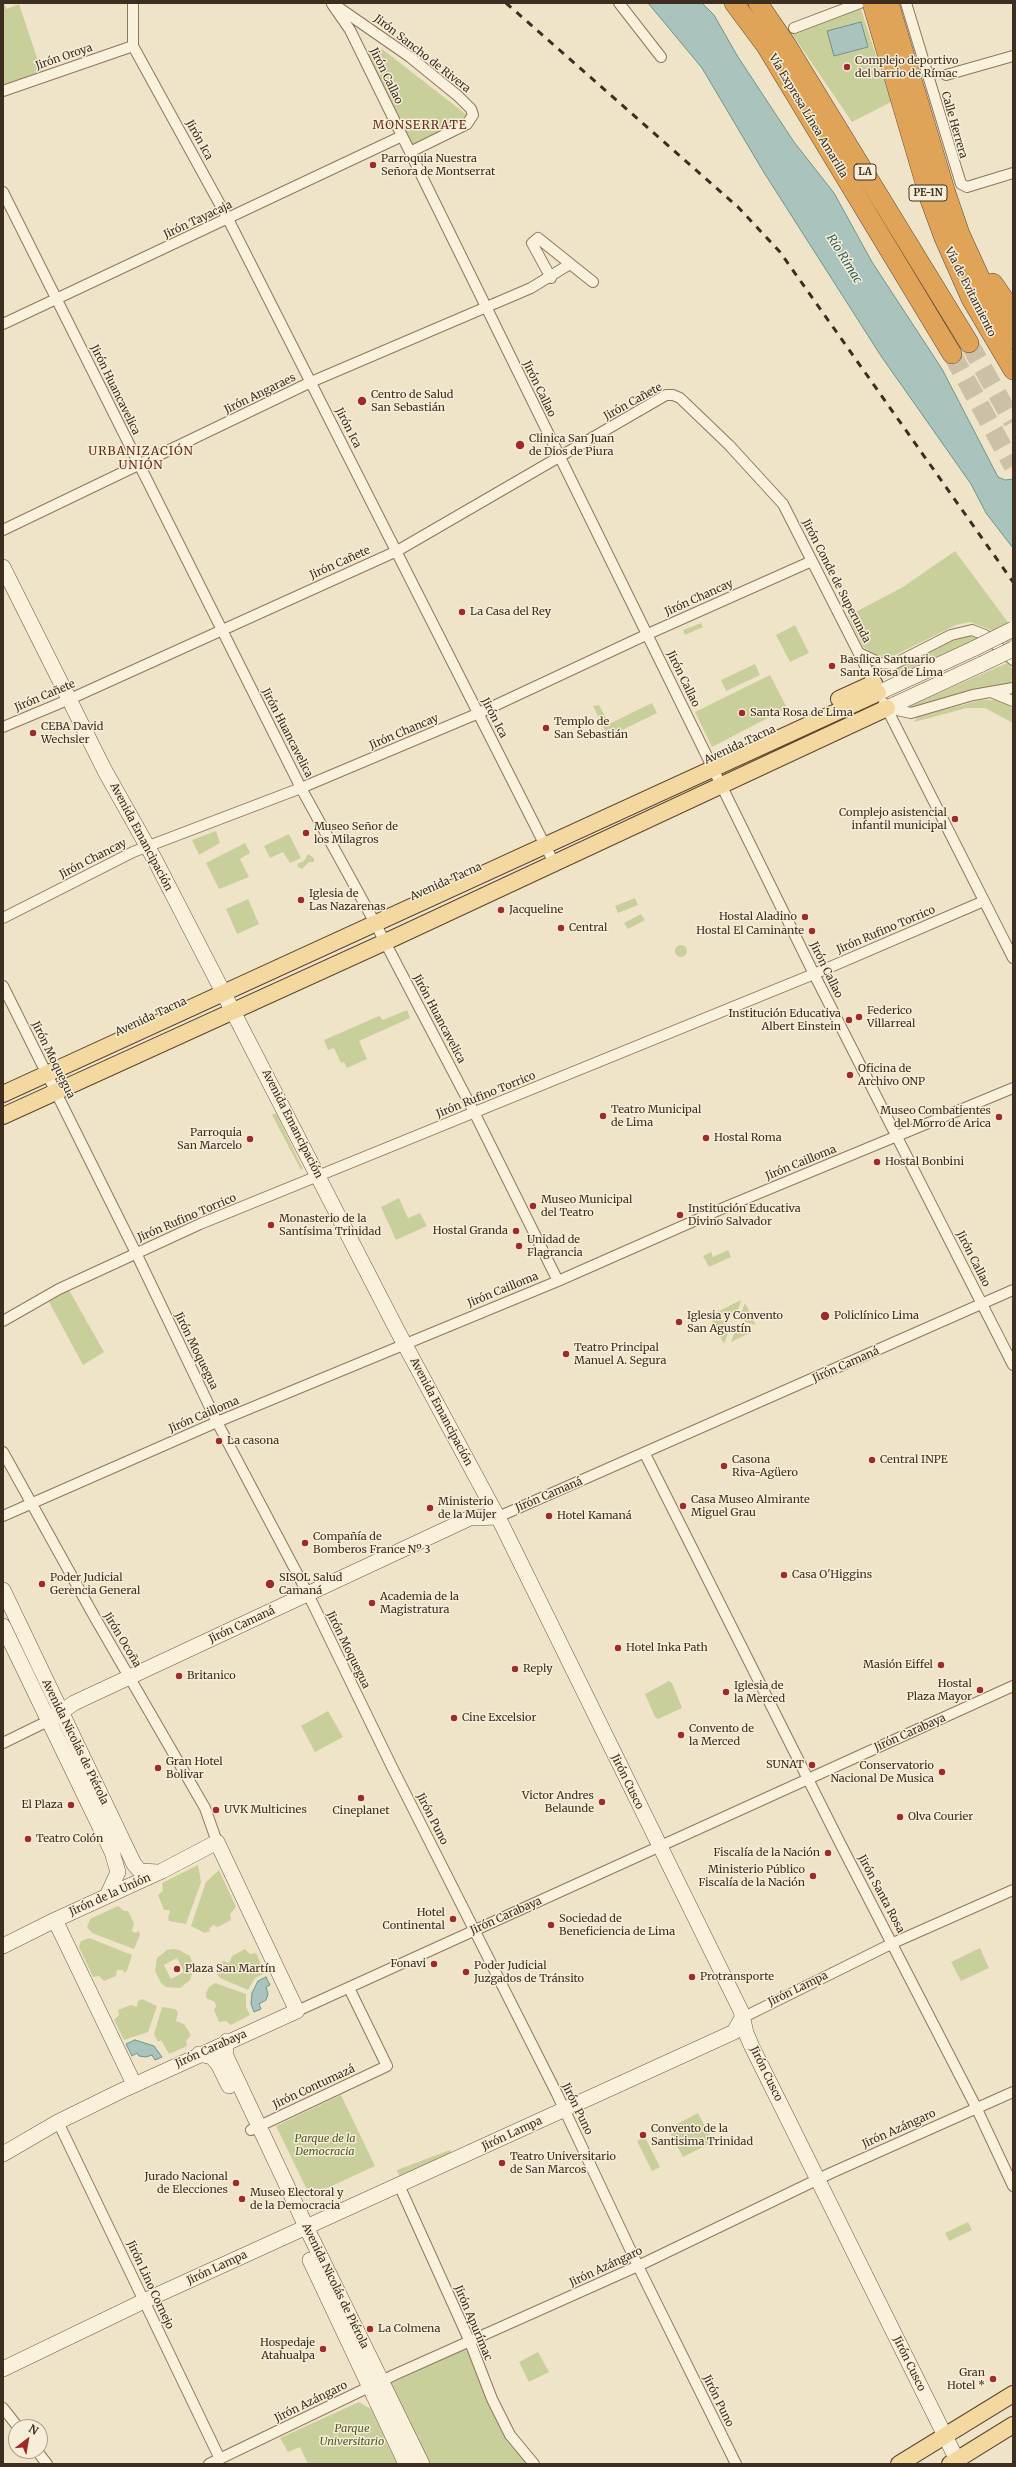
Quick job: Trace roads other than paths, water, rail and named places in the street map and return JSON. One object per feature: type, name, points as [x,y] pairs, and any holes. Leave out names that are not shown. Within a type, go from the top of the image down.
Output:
[{"type":"highway","name":"Vía Expresa Línea Amarilla","points":[[734,3],[751,24],[952,354]]},
{"type":"highway","name":"Vía Expresa Línea Amarilla","points":[[758,3],[786,44],[969,343]]},
{"type":"highway","name":"Vía de Evitamiento","points":[[872,3],[930,200],[955,267],[986,326],[1013,370]]},
{"type":"highway","name":"Vía de Evitamiento","points":[[889,3],[946,194],[960,234],[987,293],[1013,339]]},
{"type":"highway","points":[[960,234],[1013,312]]},
{"type":"main road","name":"Avenida Emancipación","points":[[3,567],[105,771],[148,847],[405,1344],[498,1517],[578,1682]]},
{"type":"main road","points":[[880,688],[975,648],[1013,629]]},
{"type":"main road","points":[[3,1116],[232,1011],[386,945],[554,863],[1013,649]]},
{"type":"main road","name":"Avenida Tacna","points":[[3,1094],[45,1071],[221,989],[880,688]]},
{"type":"main road","name":"Avenida Tacna","points":[[3,1087],[45,1071]]},
{"type":"main road","name":"Jirón Camaná","points":[[54,1716],[74,1703],[470,1518],[498,1517]]},
{"type":"main road","name":"Avenida Nicolás de Piérola","points":[[3,1590],[116,1864],[116,1876],[107,1896]]},
{"type":"main road","name":"Avenida Nicolás de Piérola","points":[[3,1626],[54,1716],[134,1864],[140,1871],[147,1873],[162,1871]]},
{"type":"main road","name":"Jirón Cusco","points":[[578,1682],[741,2011],[752,2047],[944,2436],[955,2462]]},
{"type":"main road","points":[[217,1842],[297,2011]]},
{"type":"main road","name":"Jirón de la Unión","points":[[3,1946],[55,1920],[162,1871],[217,1842]]},
{"type":"main road","points":[[55,1920],[134,2084]]},
{"type":"main road","name":"Jirón Carabaya","points":[[3,2154],[58,2122],[134,2084],[227,2041],[297,2011]]},
{"type":"main road","name":"Jirón Lampa","points":[[3,2369],[144,2301],[734,2032],[742,2018]]},
{"type":"main road","name":"Avenida Nicolás de Piérola","points":[[227,2041],[225,2054],[255,2128],[301,2229],[376,2384],[422,2464]]},
{"type":"main road","name":"Avenida Nicolás de Piérola","points":[[200,2054],[212,2057],[218,2064],[255,2128]]},
{"type":"main road","name":"Avenida Nicolás de Piérola","points":[[376,2384],[406,2464]]},
{"type":"main road","points":[[899,2464],[1013,2394]]},
{"type":"main road","points":[[955,2462],[1013,2425]]},
{"type":"street","name":"Jirón Ica","points":[[133,3],[133,46],[228,219],[554,863]]},
{"type":"street","name":"Jirón Sancho de Rivera","points":[[332,3],[346,11],[452,91],[467,104],[473,115],[472,120],[460,129],[410,152]]},
{"type":"street","name":"Jirón Callao","points":[[332,3],[350,30],[485,308],[648,634],[814,974],[1013,1365]]},
{"type":"street","points":[[618,3],[660,57]]},
{"type":"street","points":[[794,28],[860,3]]},
{"type":"street","name":"Calle Herrera","points":[[906,3],[961,184],[967,187],[1013,173]]},
{"type":"street","name":"Jirón Oroya","points":[[3,91],[133,46]]},
{"type":"street","points":[[946,75],[1013,56]]},
{"type":"street","name":"Jirón Tayacaja","points":[[3,324],[57,300],[402,136]]},
{"type":"street","name":"Jirón Huancavelica","points":[[3,192],[301,788],[373,919],[474,1112],[558,1281]]},
{"type":"street","points":[[551,278],[533,242],[540,239],[593,282]]},
{"type":"street","name":"Jirón Angaraes","points":[[3,530],[139,466],[311,382],[531,288],[551,278],[570,264]]},
{"type":"street","name":"Jirón Cañete","points":[[3,727],[70,699],[221,629],[397,551],[560,458],[666,395],[673,395]]},
{"type":"street","name":"Jirón Conde de Superunda","points":[[673,395],[680,398],[729,445],[784,504],[859,653],[880,688],[887,708],[1013,958]]},
{"type":"street","name":"Jirón Chancay","points":[[3,918],[127,855],[301,788],[479,713],[648,634],[812,561]]},
{"type":"street","points":[[859,653],[880,663],[894,664],[951,635],[972,630],[985,635],[1013,660]]},
{"type":"street","points":[[887,708],[911,713],[989,692],[1013,688]]},
{"type":"street","points":[[989,692],[1013,701]]},
{"type":"street","name":"Jirón Rufino Torrico","points":[[3,1321],[55,1291],[136,1253],[474,1112],[814,974],[984,901]]},
{"type":"street","name":"Jirón Moquegua","points":[[3,986],[136,1253],[217,1422],[308,1594],[392,1767]]},
{"type":"street","name":"Jirón Cailloma","points":[[3,1516],[217,1422],[558,1281],[728,1206],[1013,1088]]},
{"type":"street","name":"Jirón Camaná","points":[[498,1517],[645,1454],[1013,1290]]},
{"type":"street","name":"Jirón Ocoña","points":[[3,1452],[205,1808],[217,1842]]},
{"type":"street","name":"Jirón Santa Rosa","points":[[645,1454],[808,1779],[976,2107],[1013,2186]]},
{"type":"street","name":"Jirón Carabaya","points":[[297,2011],[1013,1686]]},
{"type":"street","name":"Jirón Camaná","points":[[3,1743],[54,1716]]},
{"type":"street","name":"Jirón Puno","points":[[392,1767],[564,2110],[638,2266],[736,2464]]},
{"type":"street","name":"Jirón Lampa","points":[[742,2018],[893,1943],[1013,1890]]},
{"type":"street","name":"Jirón Contumazá","points":[[255,2128],[387,2066],[349,1988]]},
{"type":"street","name":"Jirón Azángaro","points":[[209,2464],[376,2384],[638,2266],[817,2180],[976,2107],[1013,2092]]},
{"type":"street","name":"Jirón Lino Cornejo","points":[[58,2122],[220,2459]]},
{"type":"street","name":"Jirón Apurímac","points":[[399,2185],[470,2342],[492,2399],[510,2435],[534,2464]]},
{"type":"street","points":[[3,2408],[12,2419]]},
{"type":"water","name":"Río Rímac","points":[[648,3],[702,3],[714,15],[738,57],[794,142],[834,193],[872,262],[942,369],[998,477],[1005,480],[1013,479],[1013,548],[986,513],[971,484],[881,356],[763,171],[702,68]]},
{"type":"water","points":[[861,22],[868,47],[834,56],[827,31]]},
{"type":"water","points":[[266,1977],[270,1985],[266,1987],[268,1994],[266,2000],[259,2004],[261,2009],[254,2012],[251,2004],[252,1993],[258,1981]]},
{"type":"water","points":[[135,2040],[154,2046],[162,2057],[155,2060],[152,2055],[146,2057],[139,2056],[137,2053],[132,2056],[126,2044]]},
{"type":"tunnel","points":[[969,343],[1013,422]]},
{"type":"tunnel","points":[[952,354],[1013,466]]},
{"type":"railway","points":[[506,3],[738,207],[780,252],[1013,582]]},
{"type":"place","name":"Complejo deportivo del barrio de Rímac","points":[[847,67]]},
{"type":"place","name":"Parroquia Nuestra Señora de Montserrat","points":[[373,165]]},
{"type":"place","name":"Centro de Salud San Sebastián","points":[[362,401]]},
{"type":"place","name":"Clinica San Juan de Dios de Piura","points":[[520,445]]},
{"type":"place","name":"La Casa del Rey","points":[[462,612]]},
{"type":"place","name":"Basílica Santuario Santa Rosa de Lima","points":[[832,666]]},
{"type":"place","name":"Santa Rosa de Lima","points":[[742,713]]},
{"type":"place","name":"Templo de San Sebastián","points":[[546,728]]},
{"type":"place","name":"CEBA David Wechsler","points":[[33,733]]},
{"type":"place","name":"Complejo asistencial infantil municipal","points":[[955,819]]},
{"type":"place","name":"Museo Señor de los Milagros","points":[[306,833]]},
{"type":"place","name":"Iglesia de Las Nazarenas","points":[[301,900]]},
{"type":"place","name":"Jacqueline","points":[[501,910]]},
{"type":"place","name":"Hostal Aladino","points":[[805,917]]},
{"type":"place","name":"Central","points":[[561,928]]},
{"type":"place","name":"Hostal El Caminante","points":[[812,931]]},
{"type":"place","name":"Federico Villarreal","points":[[859,1017]]},
{"type":"place","name":"Institución Educativa Albert Einstein","points":[[849,1020]]},
{"type":"place","name":"Oficina de Archivo ONP","points":[[850,1075]]},
{"type":"place","name":"Teatro Municipal de Lima","points":[[603,1116]]},
{"type":"place","name":"Museo Combatientes del Morro de Arica","points":[[999,1117]]},
{"type":"place","name":"Hostal Roma","points":[[706,1138]]},
{"type":"place","name":"Parroquia San Marcelo","points":[[250,1139]]},
{"type":"place","name":"Hostal Bonbini","points":[[877,1162]]},
{"type":"place","name":"Museo Municipal del Teatro","points":[[533,1206]]},
{"type":"place","name":"Institución Educativa Divino Salvador","points":[[680,1215]]},
{"type":"place","name":"Monasterio de la Santísima Trinidad","points":[[271,1225]]},
{"type":"place","name":"Hostal Granda","points":[[516,1231]]},
{"type":"place","name":"Unidad de Flagrancia","points":[[519,1246]]},
{"type":"place","name":"Policlínico Lima","points":[[825,1316]]},
{"type":"place","name":"Iglesia y Convento San Agustín","points":[[679,1322]]},
{"type":"place","name":"Teatro Principal Manuel A. Segura","points":[[566,1354]]},
{"type":"place","name":"La casona","points":[[219,1441]]},
{"type":"place","name":"Central INPE","points":[[872,1460]]},
{"type":"place","name":"Casona Riva-Agüero","points":[[724,1466]]},
{"type":"place","name":"Casa Museo Almirante Miguel Grau","points":[[683,1506]]},
{"type":"place","name":"Ministerio de la Mujer","points":[[430,1508]]},
{"type":"place","name":"Hotel Kamaná","points":[[549,1516]]},
{"type":"place","name":"Compañía de Bomberos France Nº 3","points":[[305,1543]]},
{"type":"place","name":"Casa O'Higgins","points":[[784,1575]]},
{"type":"place","name":"Poder Judicial Gerencia General","points":[[42,1584]]},
{"type":"place","name":"SISOL Salud Camaná","points":[[270,1584]]},
{"type":"place","name":"Academia de la Magistratura","points":[[372,1603]]},
{"type":"place","name":"Hotel Inka Path","points":[[618,1648]]},
{"type":"place","name":"Masión Eiffel","points":[[941,1665]]},
{"type":"place","name":"Reply","points":[[515,1669]]},
{"type":"place","name":"Britanico","points":[[179,1676]]},
{"type":"place","name":"Hostal Plaza Mayor","points":[[980,1690]]},
{"type":"place","name":"Iglesia de la Merced","points":[[726,1692]]},
{"type":"place","name":"Cine Excelsior","points":[[454,1718]]},
{"type":"place","name":"Convento de la Merced","points":[[681,1735]]},
{"type":"place","name":"SUNAT","points":[[812,1765]]},
{"type":"place","name":"Gran Hotel Bolivar","points":[[158,1768]]},
{"type":"place","name":"Conservatorio Nacional De Musica","points":[[942,1772]]},
{"type":"place","name":"Cineplanet","points":[[361,1798]]},
{"type":"place","name":"Victor Andres Belaunde","points":[[602,1802]]},
{"type":"place","name":"El Plaza","points":[[71,1805]]},
{"type":"place","name":"UVK Multicines","points":[[216,1810]]},
{"type":"place","name":"Olva Courier","points":[[900,1817]]},
{"type":"place","name":"Teatro Colón","points":[[28,1839]]},
{"type":"place","name":"Fiscalía de la Nación","points":[[828,1853]]},
{"type":"place","name":"Ministerio Público Fiscalía de la Nación","points":[[813,1876]]},
{"type":"place","name":"Hotel Continental","points":[[453,1919]]},
{"type":"place","name":"Sociedad de Beneficiencia de Lima","points":[[551,1925]]},
{"type":"place","name":"Fonavi","points":[[434,1964]]},
{"type":"place","name":"Plaza San Martín","points":[[177,1969]]},
{"type":"place","name":"Poder Judicial Juzgados de Tránsito","points":[[466,1972]]},
{"type":"place","name":"Protransporte","points":[[692,1977]]},
{"type":"place","name":"Convento de la Santisima Trinidad","points":[[643,2135]]},
{"type":"place","name":"Teatro Universitario de San Marcos","points":[[502,2163]]},
{"type":"place","name":"Jurado Nacional de Elecciones","points":[[236,2183]]},
{"type":"place","name":"Museo Electoral y de la Democracia","points":[[242,2199]]},
{"type":"place","name":"La Colmena","points":[[370,2329]]},
{"type":"place","name":"Hospedaje Atahualpa","points":[[323,2349]]},
{"type":"place","name":"Gran Hotel *","points":[[993,2379]]},
{"type":"district","name":"MONSERRATE","points":[[420,126]]},
{"type":"district","name":"URBANIZACIÓN UNIÓN","points":[[141,459]]},
{"type":"park label","name":"Parque de la Democracia","points":[[325,2145]]},
{"type":"park label","name":"Parque Universitario","points":[[352,2435]]}]
